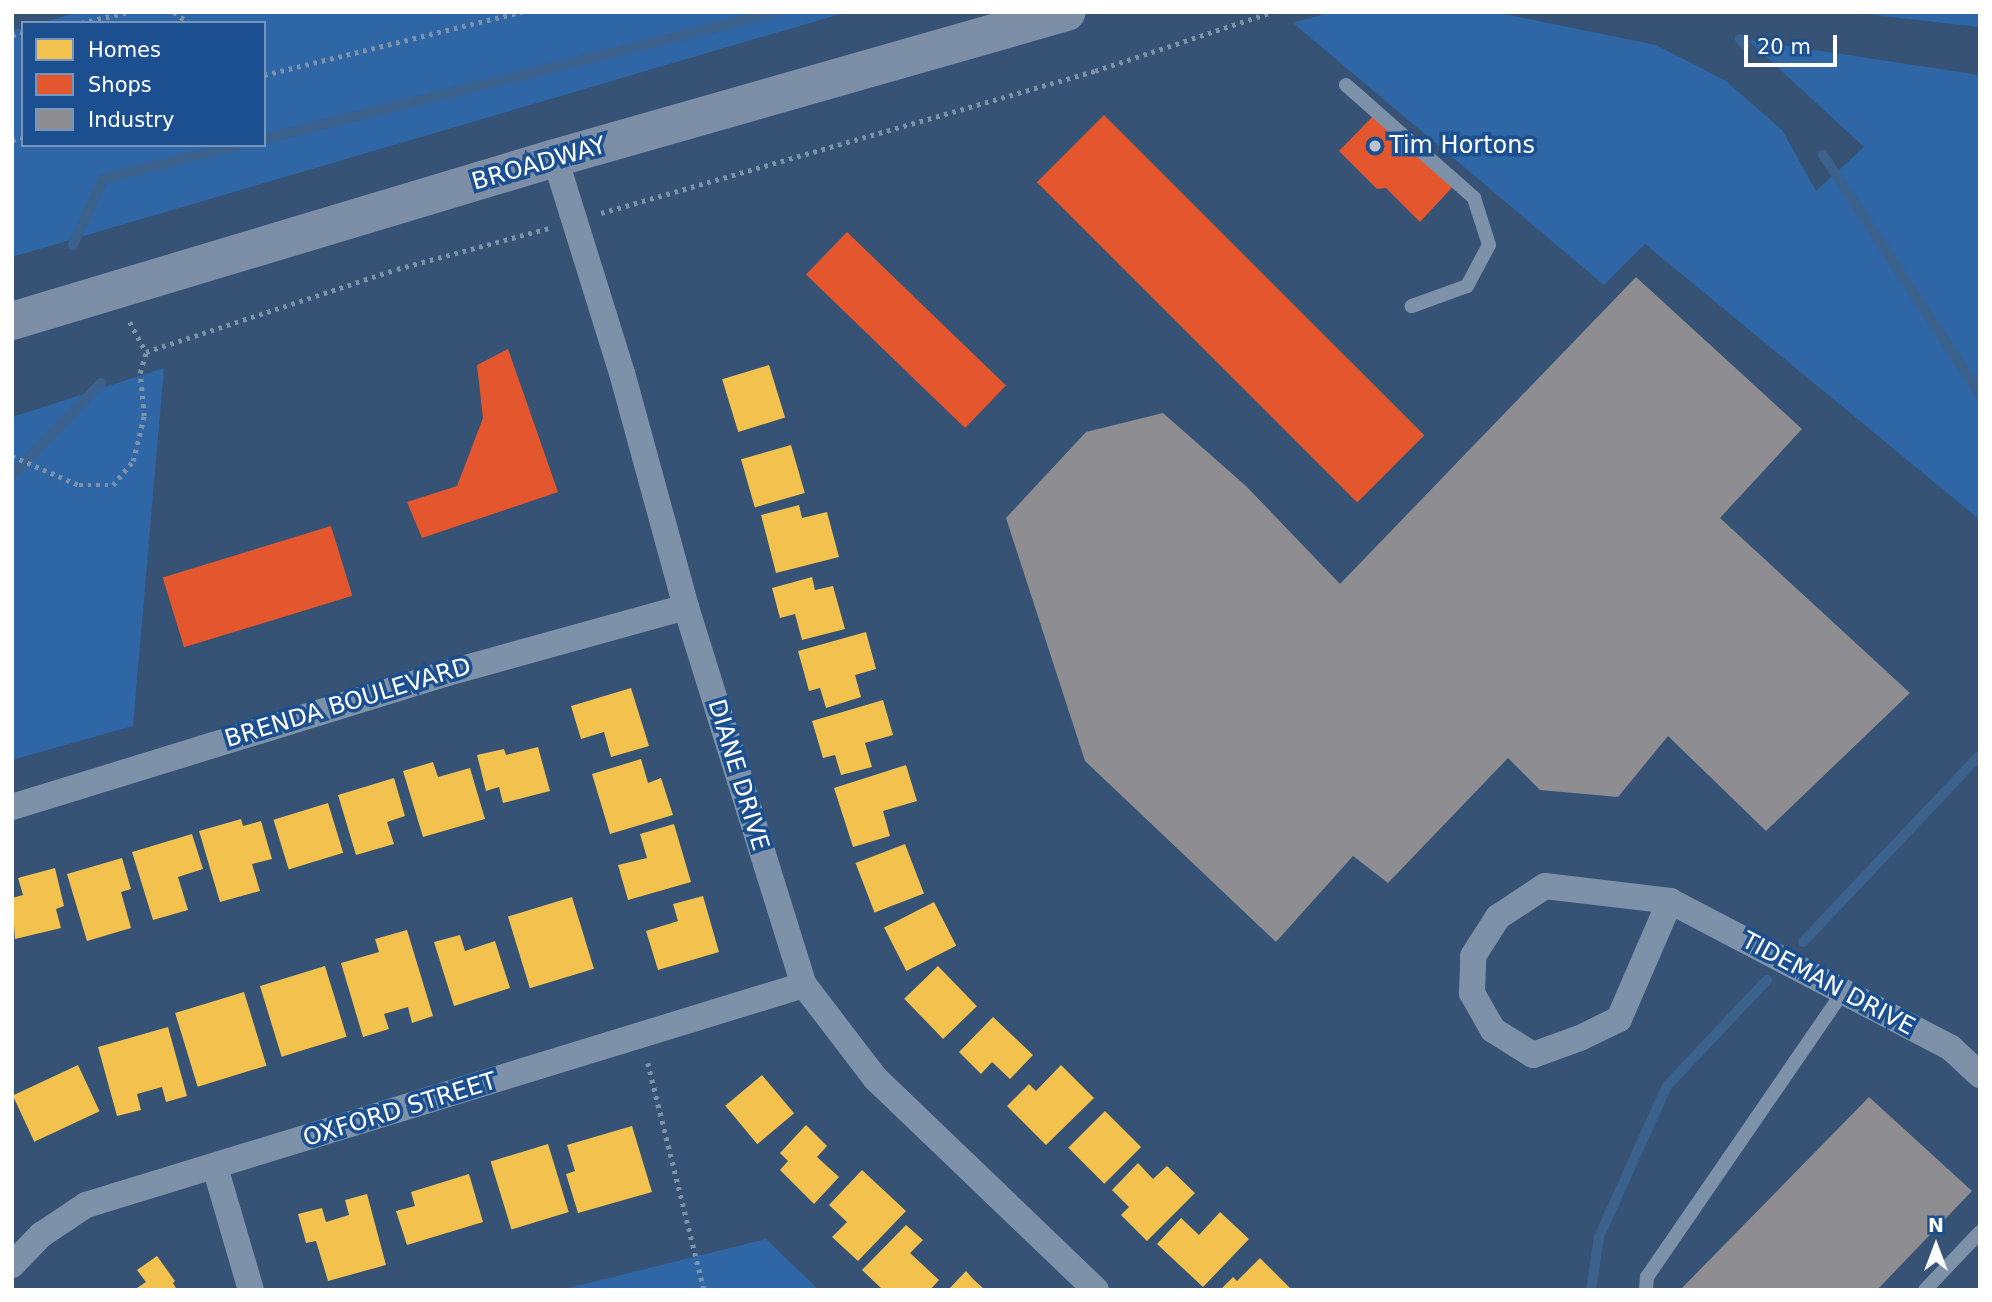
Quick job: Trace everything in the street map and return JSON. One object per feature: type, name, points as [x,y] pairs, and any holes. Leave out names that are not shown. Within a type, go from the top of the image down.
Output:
[{"type":"main road","name":"BROADWAY","points":[[12,321],[555,159],[1067,12]]},
{"type":"street","name":"DIANE DRIVE","points":[[555,159],[622,373],[686,607],[804,985],[875,1078],[1096,1290]]},
{"type":"street","name":"BRENDA BOULEVARD","points":[[12,807],[444,674],[686,607]]},
{"type":"street","name":"TIDEMAN DRIVE","points":[[1670,901],[1619,1019],[1580,1038],[1533,1055],[1493,1030],[1472,993],[1473,956],[1498,917],[1545,886],[1670,901],[1951,1048],[1980,1075]]},
{"type":"street","name":"OXFORD STREET","points":[[12,1265],[41,1235],[86,1205],[804,985]]},
{"type":"street","points":[[215,1167],[250,1290]]},
{"type":"lane","points":[[1346,85],[1474,198],[1489,245],[1467,286],[1412,306]]},
{"type":"lane","points":[[1646,1290],[1647,1277],[1843,992]]},
{"type":"lane","points":[[1925,1290],[1980,1232]]},
{"type":"path","points":[[90,21],[128,12]]},
{"type":"path","points":[[266,75],[521,12]]},
{"type":"path","points":[[12,456],[79,485],[113,485],[133,461],[144,415],[140,373],[146,352],[397,269],[1096,71],[1272,12]]},
{"type":"path","points":[[640,1035],[704,1290]]},
{"type":"shaded area","points":[[78,12],[847,12],[12,257],[12,30],[21,28],[21,147],[266,147],[266,21],[47,21]]},
{"type":"shaded area","points":[[1332,12],[1494,12],[1656,45],[1726,81],[1782,130],[1816,191],[1864,147],[1748,40],[1980,75],[1980,520],[1645,244],[1604,285],[1293,23]]},
{"type":"shaded area","points":[[1853,12],[1980,12],[1980,27],[1890,17]]},
{"type":"shaded area","points":[[164,368],[133,726],[12,760],[12,417]]},
{"type":"shaded area","points":[[766,1239],[819,1290],[560,1290]]},
{"type":"building: Homes","points":[[769,365],[785,418],[738,432],[722,379]]},
{"type":"building: Homes","points":[[791,445],[805,493],[755,507],[741,459]]},
{"type":"building: Homes","points":[[799,505],[802,518],[827,512],[839,557],[776,573],[761,515]]},
{"type":"building: Homes","points":[[812,577],[815,590],[833,586],[845,629],[802,640],[795,614],[780,618],[772,588]]},
{"type":"building: Homes","points":[[866,632],[876,669],[855,675],[861,697],[826,708],[820,688],[809,691],[798,651]]},
{"type":"building: Homes","points":[[631,688],[649,746],[611,757],[604,732],[581,739],[571,706]]},
{"type":"building: Homes","points":[[883,700],[893,735],[865,743],[872,767],[841,775],[835,755],[823,758],[812,721]]},
{"type":"building: Homes","points":[[538,747],[550,791],[503,803],[499,787],[486,791],[477,755],[504,749],[506,755]]},
{"type":"building: Homes","points":[[641,759],[648,783],[661,778],[673,815],[610,834],[592,774]]},
{"type":"building: Homes","points":[[433,762],[438,777],[470,768],[485,819],[423,837],[403,771]]},
{"type":"building: Homes","points":[[906,765],[917,801],[883,811],[890,836],[853,847],[834,788]]},
{"type":"building: Homes","points":[[394,778],[405,816],[387,822],[394,844],[356,855],[338,795]]},
{"type":"building: Homes","points":[[328,803],[343,853],[289,869],[273,820]]},
{"type":"building: Homes","points":[[241,819],[243,826],[261,821],[272,859],[252,864],[260,891],[220,902],[199,831]]},
{"type":"building: Homes","points":[[674,824],[691,882],[628,900],[618,865],[647,858],[640,834]]},
{"type":"building: Homes","points":[[192,834],[203,869],[178,877],[188,910],[153,920],[132,852]]},
{"type":"building: Homes","points":[[905,844],[924,893],[875,912],[856,863]]},
{"type":"building: Homes","points":[[122,858],[131,889],[121,892],[131,928],[87,941],[67,874]]},
{"type":"building: Homes","points":[[55,868],[64,906],[56,909],[61,928],[15,939],[12,898],[23,895],[18,878]]},
{"type":"building: Homes","points":[[703,896],[719,952],[658,970],[646,931],[678,921],[673,904]]},
{"type":"building: Homes","points":[[572,897],[594,969],[530,988],[508,917]]},
{"type":"building: Homes","points":[[934,902],[956,946],[906,971],[884,927]]},
{"type":"building: Homes","points":[[407,930],[433,1016],[412,1023],[408,1007],[384,1014],[389,1029],[363,1037],[341,963],[379,952],[375,939]]},
{"type":"building: Homes","points":[[460,935],[465,951],[495,941],[510,988],[454,1006],[434,942]]},
{"type":"building: Homes","points":[[325,966],[347,1037],[282,1057],[260,986]]},
{"type":"building: Homes","points":[[938,966],[977,1006],[943,1039],[904,999]]},
{"type":"building: Homes","points":[[244,992],[267,1066],[198,1087],[175,1013]]},
{"type":"building: Homes","points":[[993,1017],[1033,1055],[1010,1079],[992,1062],[981,1074],[959,1052]]},
{"type":"building: Homes","points":[[168,1027],[187,1096],[166,1102],[162,1087],[137,1094],[141,1110],[117,1116],[98,1047]]},
{"type":"building: Homes","points":[[78,1065],[100,1111],[34,1142],[13,1095]]},
{"type":"building: Homes","points":[[1061,1065],[1094,1098],[1046,1145],[1007,1106],[1029,1084],[1036,1091]]},
{"type":"building: Homes","points":[[762,1075],[794,1113],[757,1144],[725,1106]]},
{"type":"building: Homes","points":[[1105,1111],[1141,1147],[1104,1184],[1068,1148]]},
{"type":"building: Homes","points":[[806,1125],[827,1146],[817,1157],[839,1177],[814,1204],[780,1170],[788,1161],[780,1153]]},
{"type":"building: Homes","points":[[632,1126],[652,1192],[578,1213],[566,1174],[575,1171],[567,1145]]},
{"type":"building: Homes","points":[[548,1144],[569,1212],[511,1229],[491,1162]]},
{"type":"building: Homes","points":[[1138,1163],[1153,1179],[1167,1166],[1195,1193],[1147,1241],[1121,1215],[1129,1207],[1112,1190]]},
{"type":"building: Homes","points":[[862,1170],[906,1211],[858,1261],[832,1237],[847,1222],[829,1205]]},
{"type":"building: Homes","points":[[469,1174],[483,1222],[407,1245],[396,1211],[415,1206],[411,1192]]},
{"type":"building: Homes","points":[[367,1194],[386,1265],[328,1281],[316,1241],[306,1243],[298,1214],[322,1208],[326,1222],[349,1215],[345,1200]]},
{"type":"building: Homes","points":[[1220,1212],[1249,1239],[1203,1287],[1157,1244],[1181,1218],[1199,1235]]},
{"type":"building: Homes","points":[[906,1225],[923,1240],[910,1253],[939,1280],[930,1290],[883,1290],[862,1270]]},
{"type":"building: Homes","points":[[157,1256],[175,1281],[173,1283],[177,1290],[134,1290],[146,1282],[137,1270]]},
{"type":"building: Homes","points":[[1260,1258],[1292,1290],[1220,1290],[1233,1277],[1237,1281]]},
{"type":"building: Homes","points":[[966,1271],[973,1279],[985,1290],[948,1290]]},
{"type":"building: Shops","points":[[1378,111],[1458,181],[1420,222],[1386,188],[1377,189],[1339,151]]},
{"type":"building: Shops","points":[[1104,115],[1424,435],[1357,502],[1037,182]]},
{"type":"building: Shops","points":[[847,232],[1006,386],[965,428],[806,274]]},
{"type":"building: Shops","points":[[508,349],[558,492],[422,538],[407,502],[457,486],[483,418],[477,365]]},
{"type":"building: Shops","points":[[331,526],[352,596],[184,647],[163,577]]},
{"type":"building: Industry","points":[[1636,277],[1802,429],[1720,518],[1910,693],[1766,831],[1668,736],[1618,797],[1540,790],[1508,758],[1388,883],[1353,856],[1276,942],[1085,761],[1006,518],[1086,432],[1163,413],[1246,486],[1340,584]]},
{"type":"building: Industry","points":[[1869,1097],[1972,1191],[1877,1290],[1680,1290]]},
{"type":"waterway","points":[[266,139],[777,12]]},
{"type":"waterway","points":[[1740,39],[1745,45]]},
{"type":"waterway","points":[[73,245],[103,179],[230,147]]},
{"type":"waterway","points":[[1823,155],[1980,394]]},
{"type":"waterway","points":[[12,475],[101,383]]},
{"type":"waterway","points":[[1803,942],[1980,755]]},
{"type":"waterway","points":[[1591,1290],[1599,1237],[1667,1086],[1767,980]]},
{"type":"place","name":"Tim Hortons","points":[[1375,146]]}]
